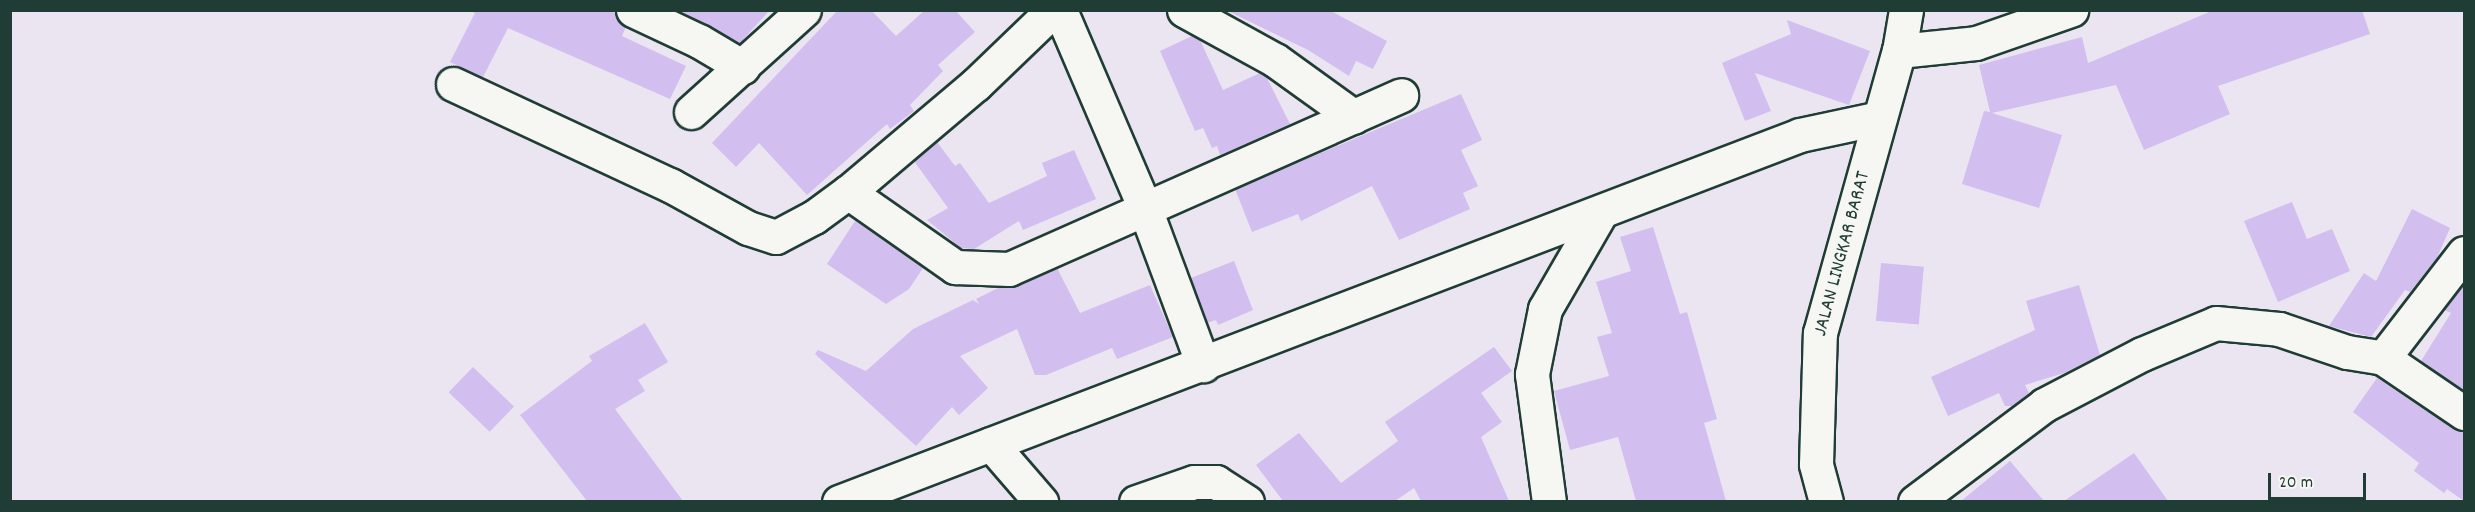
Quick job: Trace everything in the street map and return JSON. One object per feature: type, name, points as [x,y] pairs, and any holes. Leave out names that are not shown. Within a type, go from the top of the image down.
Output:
[{"type":"main road","points":[[633,10],[699,41],[743,67]]},
{"type":"main road","points":[[691,112],[804,10]]},
{"type":"main road","points":[[453,84],[670,186],[748,228],[776,237],[814,217],[848,192],[976,84],[1053,10]]},
{"type":"main road","points":[[1060,10],[1144,206],[1203,365]]},
{"type":"main road","points":[[1184,10],[1275,60],[1354,117]]},
{"type":"main road","name":"JALAN LINGKAR BARAT","points":[[1826,501],[1816,464],[1820,333],[1899,51],[1906,10]]},
{"type":"main road","points":[[1899,51],[1976,43],[2071,10]]},
{"type":"main road","points":[[848,192],[955,267],[980,270],[1008,269],[1144,206],[1401,95]]},
{"type":"main road","points":[[839,501],[1203,365],[1800,135],[1879,118]]},
{"type":"main road","points":[[1549,501],[1532,374],[1545,309],[1601,212]]},
{"type":"main road","points":[[2383,358],[2464,253]]},
{"type":"main road","points":[[1915,501],[2044,405],[2142,354],[2216,323],[2279,329],[2347,352],[2383,358],[2464,413]]},
{"type":"main road","points":[[991,444],[1041,501]]},
{"type":"main road","points":[[1136,501],[1194,482],[1216,482],[1247,501]]},
{"type":"building","points":[[468,10],[614,10],[617,20],[626,27],[622,36],[686,66],[670,99],[508,28],[483,77],[450,62],[475,13]]},
{"type":"building","points":[[678,10],[770,10],[740,43]]},
{"type":"building","points":[[838,10],[871,10],[896,36],[925,10],[955,10],[975,32],[938,65],[943,71],[910,105],[914,111],[890,129],[887,124],[807,195],[759,143],[736,167],[712,143]]},
{"type":"building","points":[[1226,10],[1329,10],[1387,41],[1373,69],[1356,61],[1349,76],[1308,50]]},
{"type":"building","points":[[2214,10],[2362,10],[2370,34],[2218,86],[2230,114],[2144,150],[2116,85],[1992,113],[2062,135],[2039,208],[1962,184],[1984,111],[1990,112],[1979,65],[2082,37],[2088,63]]},
{"type":"building","points":[[1787,20],[1870,51],[1849,105],[1755,73],[1771,111],[1745,121],[1722,63],[1791,34]]},
{"type":"building","points":[[1192,36],[1200,40],[1223,90],[1260,73],[1267,78],[1290,124],[1220,155],[1217,146],[1212,148],[1203,128],[1195,131],[1160,51]]},
{"type":"building","points":[[1461,94],[1482,140],[1461,150],[1478,186],[1463,193],[1470,209],[1399,240],[1372,186],[1301,221],[1298,214],[1252,232],[1235,189]]},
{"type":"building","points":[[937,142],[955,166],[960,163],[989,203],[1047,176],[1042,163],[1074,150],[1096,199],[1023,230],[1019,221],[974,249],[961,248],[927,220],[948,208],[914,161]]},
{"type":"building","points":[[2292,202],[2307,239],[2332,229],[2350,271],[2278,302],[2244,221]]},
{"type":"building","points":[[2412,209],[2450,228],[2437,258],[2410,292],[2405,290],[2371,337],[2329,326],[2364,273],[2376,281]]},
{"type":"building","points":[[855,221],[923,268],[909,289],[886,304],[827,264]]},
{"type":"building","points":[[1653,227],[1680,314],[1687,312],[1717,419],[1704,423],[1726,501],[1636,501],[1618,437],[1570,450],[1554,391],[1609,376],[1597,337],[1612,333],[1596,282],[1631,271],[1620,237]]},
{"type":"building","points":[[1234,261],[1253,310],[1218,325],[1216,320],[1207,323],[1191,278]]},
{"type":"building","points":[[1881,263],[1924,267],[1919,325],[1876,321]]},
{"type":"building","points":[[1057,268],[1080,313],[1150,285],[1173,337],[1117,359],[1112,348],[1046,375],[1035,375],[1017,329],[960,356],[988,388],[959,415],[952,407],[916,446],[815,354],[818,350],[866,371],[913,329],[973,300],[979,304],[976,299],[1000,287],[1017,286]]},
{"type":"building","points":[[2464,283],[2464,391],[2421,361],[2451,313],[2444,310]]},
{"type":"building","points":[[2079,285],[2100,355],[2064,373],[2025,385],[2029,393],[2012,406],[2005,406],[1999,393],[1948,416],[1931,377],[2035,330],[2026,301]]},
{"type":"building","points":[[645,323],[668,362],[638,380],[645,391],[615,409],[683,501],[587,501],[520,415],[592,361],[589,356]]},
{"type":"building","points":[[1494,347],[1512,371],[1481,393],[1502,422],[1481,437],[1509,501],[1421,501],[1414,488],[1395,501],[1283,501],[1256,465],[1299,433],[1341,483],[1398,441],[1385,422]]},
{"type":"building","points":[[473,367],[514,407],[490,432],[449,392]]},
{"type":"building","points":[[2377,378],[2453,429],[2464,431],[2464,501],[2447,489],[2444,493],[2414,471],[2419,463],[2353,412]]},
{"type":"building","points":[[2134,453],[2168,501],[2064,501]]},
{"type":"building","points":[[2010,461],[2044,501],[1961,501]]}]
